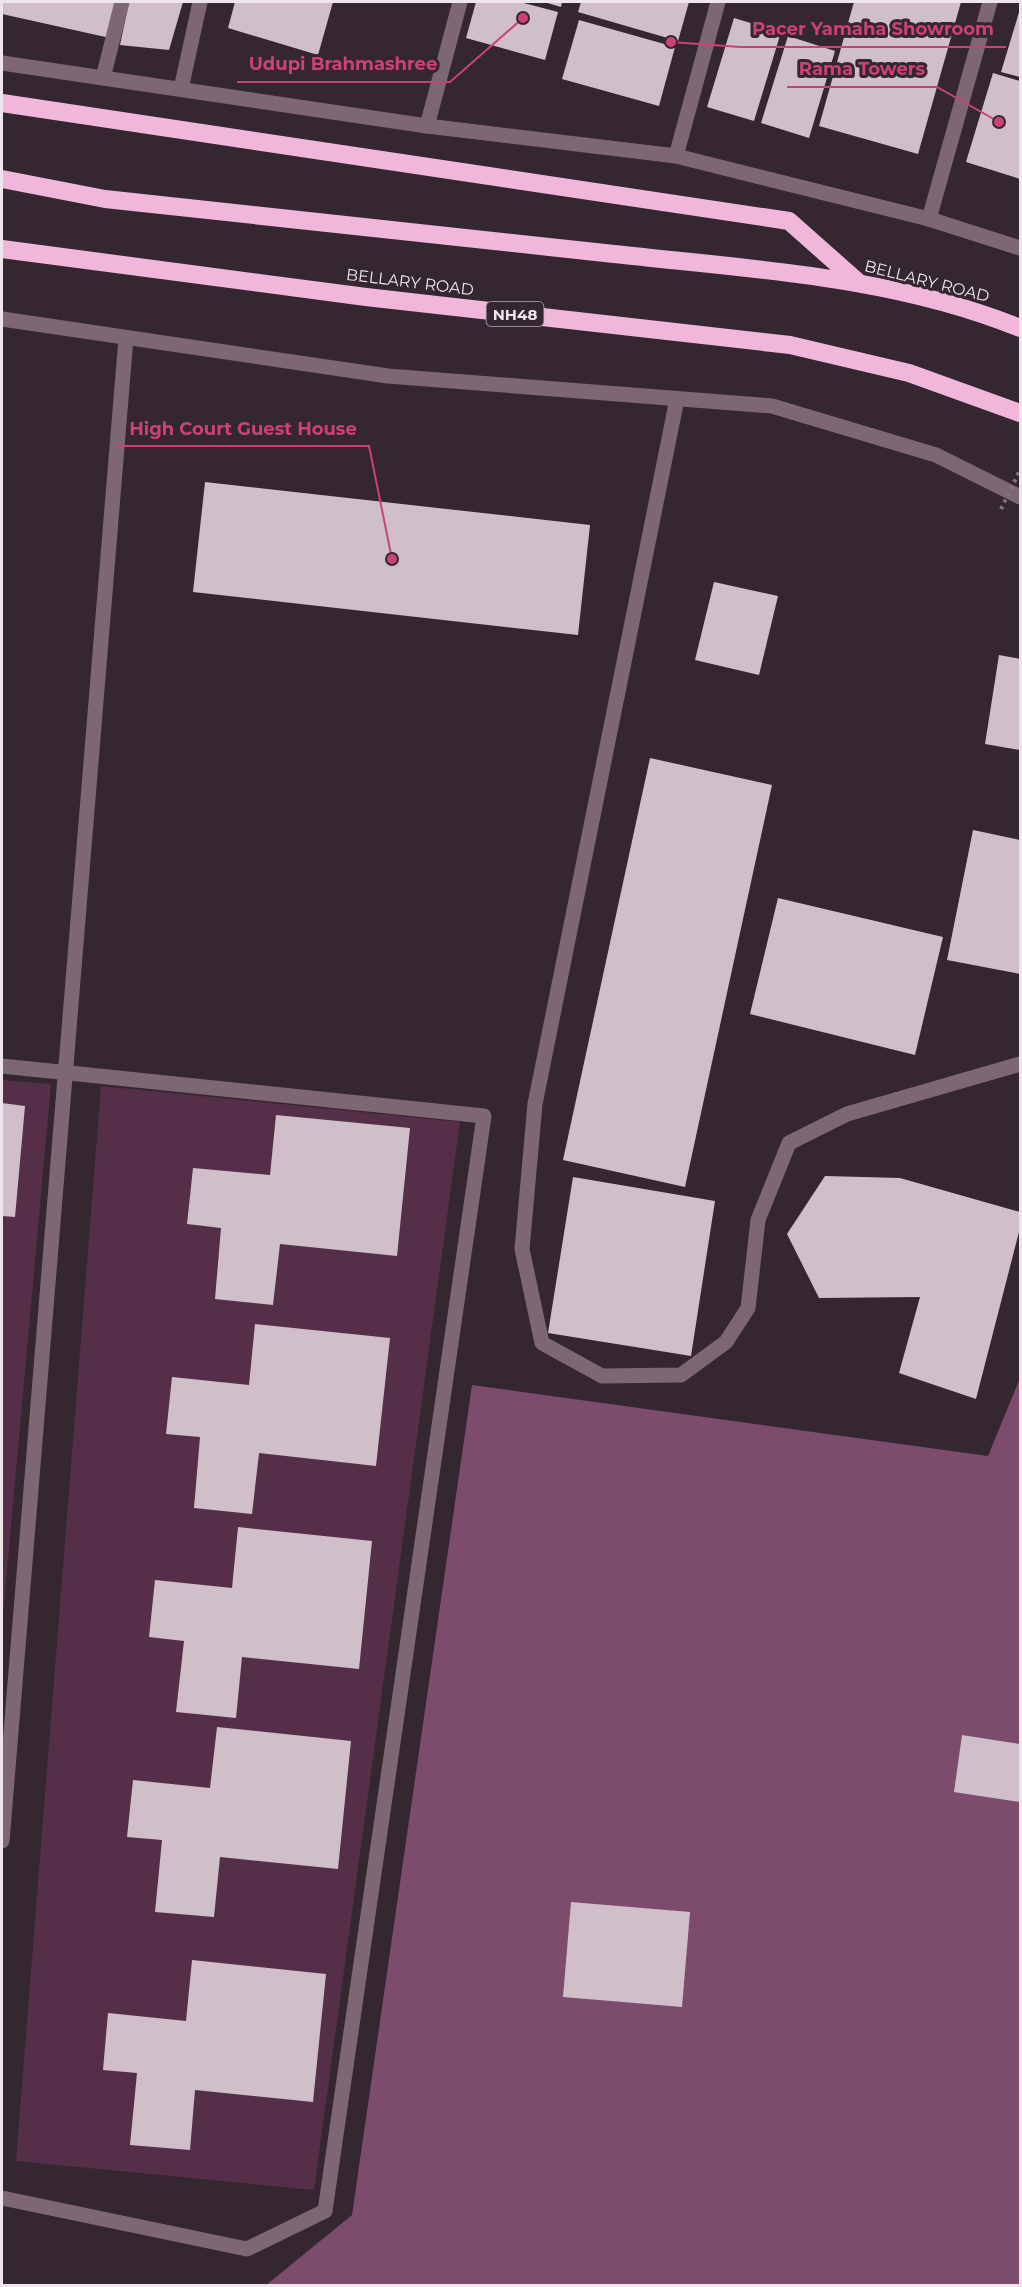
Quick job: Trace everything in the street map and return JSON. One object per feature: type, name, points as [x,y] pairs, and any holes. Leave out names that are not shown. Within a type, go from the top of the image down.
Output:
[{"type":"highway","points":[[2,103],[789,221],[859,283]]},
{"type":"highway","name":"BELLARY ROAD","points":[[2,179],[105,198],[745,268],[859,283],[996,318],[1020,328]]},
{"type":"highway","name":"BELLARY ROAD","points":[[2,249],[366,297],[790,345],[909,373],[1020,413]]},
{"type":"street","points":[[103,78],[123,2]]},
{"type":"street","points":[[181,89],[200,2]]},
{"type":"street","points":[[427,126],[460,2]]},
{"type":"street","points":[[676,156],[718,2]]},
{"type":"street","points":[[929,219],[990,2]]},
{"type":"street","points":[[2,63],[427,126],[676,156],[929,219],[1020,248]]},
{"type":"street","points":[[2,319],[388,376],[772,406],[936,455],[1020,497]]},
{"type":"street","points":[[2,1841],[126,338]]},
{"type":"street","points":[[677,399],[535,1104],[522,1249],[542,1344],[602,1376],[681,1375],[726,1342],[748,1308],[758,1220],[789,1143],[847,1113],[1020,1065]]},
{"type":"street","points":[[2,1066],[484,1116],[325,2211],[247,2249],[2,2198]]},
{"type":"path","points":[[1001,509],[1020,470]]},
{"type":"shaded area","points":[[2,1080],[51,1084],[2,1626]]},
{"type":"shaded area","points":[[101,1086],[460,1122],[314,2190],[16,2161]]},
{"type":"shaded area","points":[[1020,1378],[1020,2285],[265,2286],[352,2215],[472,1385],[988,1456]]},
{"type":"building","points":[[2,2],[118,2],[110,38],[2,14]]},
{"type":"building","points":[[129,2],[183,2],[169,50],[120,45]]},
{"type":"building","points":[[235,2],[333,2],[318,55],[228,28]]},
{"type":"building","points":[[476,2],[520,2],[558,12],[545,60],[466,38]]},
{"type":"building","points":[[544,2],[562,2],[561,7]]},
{"type":"building","points":[[581,2],[689,2],[678,41],[578,12]]},
{"type":"building","points":[[854,2],[961,2],[918,154],[819,126]]},
{"type":"building","points":[[1020,9],[1020,77],[1001,72]]},
{"type":"building","points":[[734,18],[781,32],[754,121],[707,107]]},
{"type":"building","points":[[579,20],[675,47],[659,106],[562,79]]},
{"type":"building","points":[[788,36],[835,51],[809,138],[761,123]]},
{"type":"building","points":[[993,73],[1020,81],[1020,179],[966,162]]},
{"type":"building","points":[[205,482],[590,525],[578,635],[193,592]]},
{"type":"building","points":[[714,582],[778,596],[759,675],[695,660]]},
{"type":"building","points":[[999,655],[1020,659],[1020,750],[985,744]]},
{"type":"building","points":[[650,758],[772,785],[685,1187],[563,1160]]},
{"type":"building","points":[[973,830],[1020,840],[1020,974],[947,960]]},
{"type":"building","points":[[778,898],[943,937],[915,1055],[750,1014]]},
{"type":"building","points":[[2,1103],[25,1106],[15,1217],[2,1216]]},
{"type":"building","points":[[276,1115],[410,1128],[397,1256],[280,1244],[273,1305],[215,1299],[221,1228],[187,1224],[193,1168],[270,1175]]},
{"type":"building","points":[[825,1176],[900,1178],[1020,1212],[1020,1228],[976,1399],[899,1373],[920,1297],[819,1298],[787,1234]]},
{"type":"building","points":[[573,1177],[715,1201],[691,1356],[548,1333]]},
{"type":"building","points":[[255,1324],[390,1338],[376,1466],[259,1453],[252,1514],[194,1508],[200,1437],[166,1434],[172,1377],[249,1385]]},
{"type":"building","points":[[238,1527],[372,1541],[359,1669],[242,1657],[236,1718],[176,1712],[184,1641],[149,1637],[155,1580],[232,1588]]},
{"type":"building","points":[[217,1727],[351,1741],[338,1869],[220,1857],[214,1917],[155,1912],[162,1840],[127,1837],[133,1780],[210,1788]]},
{"type":"building","points":[[962,1735],[1020,1744],[1020,1802],[954,1792]]},
{"type":"building","points":[[571,1902],[690,1912],[682,2007],[563,1997]]},
{"type":"building","points":[[192,1960],[326,1974],[313,2102],[195,2090],[190,2150],[130,2145],[137,2073],[103,2070],[108,2013],[186,2021]]},
{"type":"place","name":"Udupi Brahmashree","points":[[523,18]]},
{"type":"place","name":"Pacer Yamaha Showroom","points":[[671,42]]},
{"type":"place","name":"Rama Towers","points":[[999,122]]},
{"type":"place","name":"High Court Guest House","points":[[392,559]]}]
